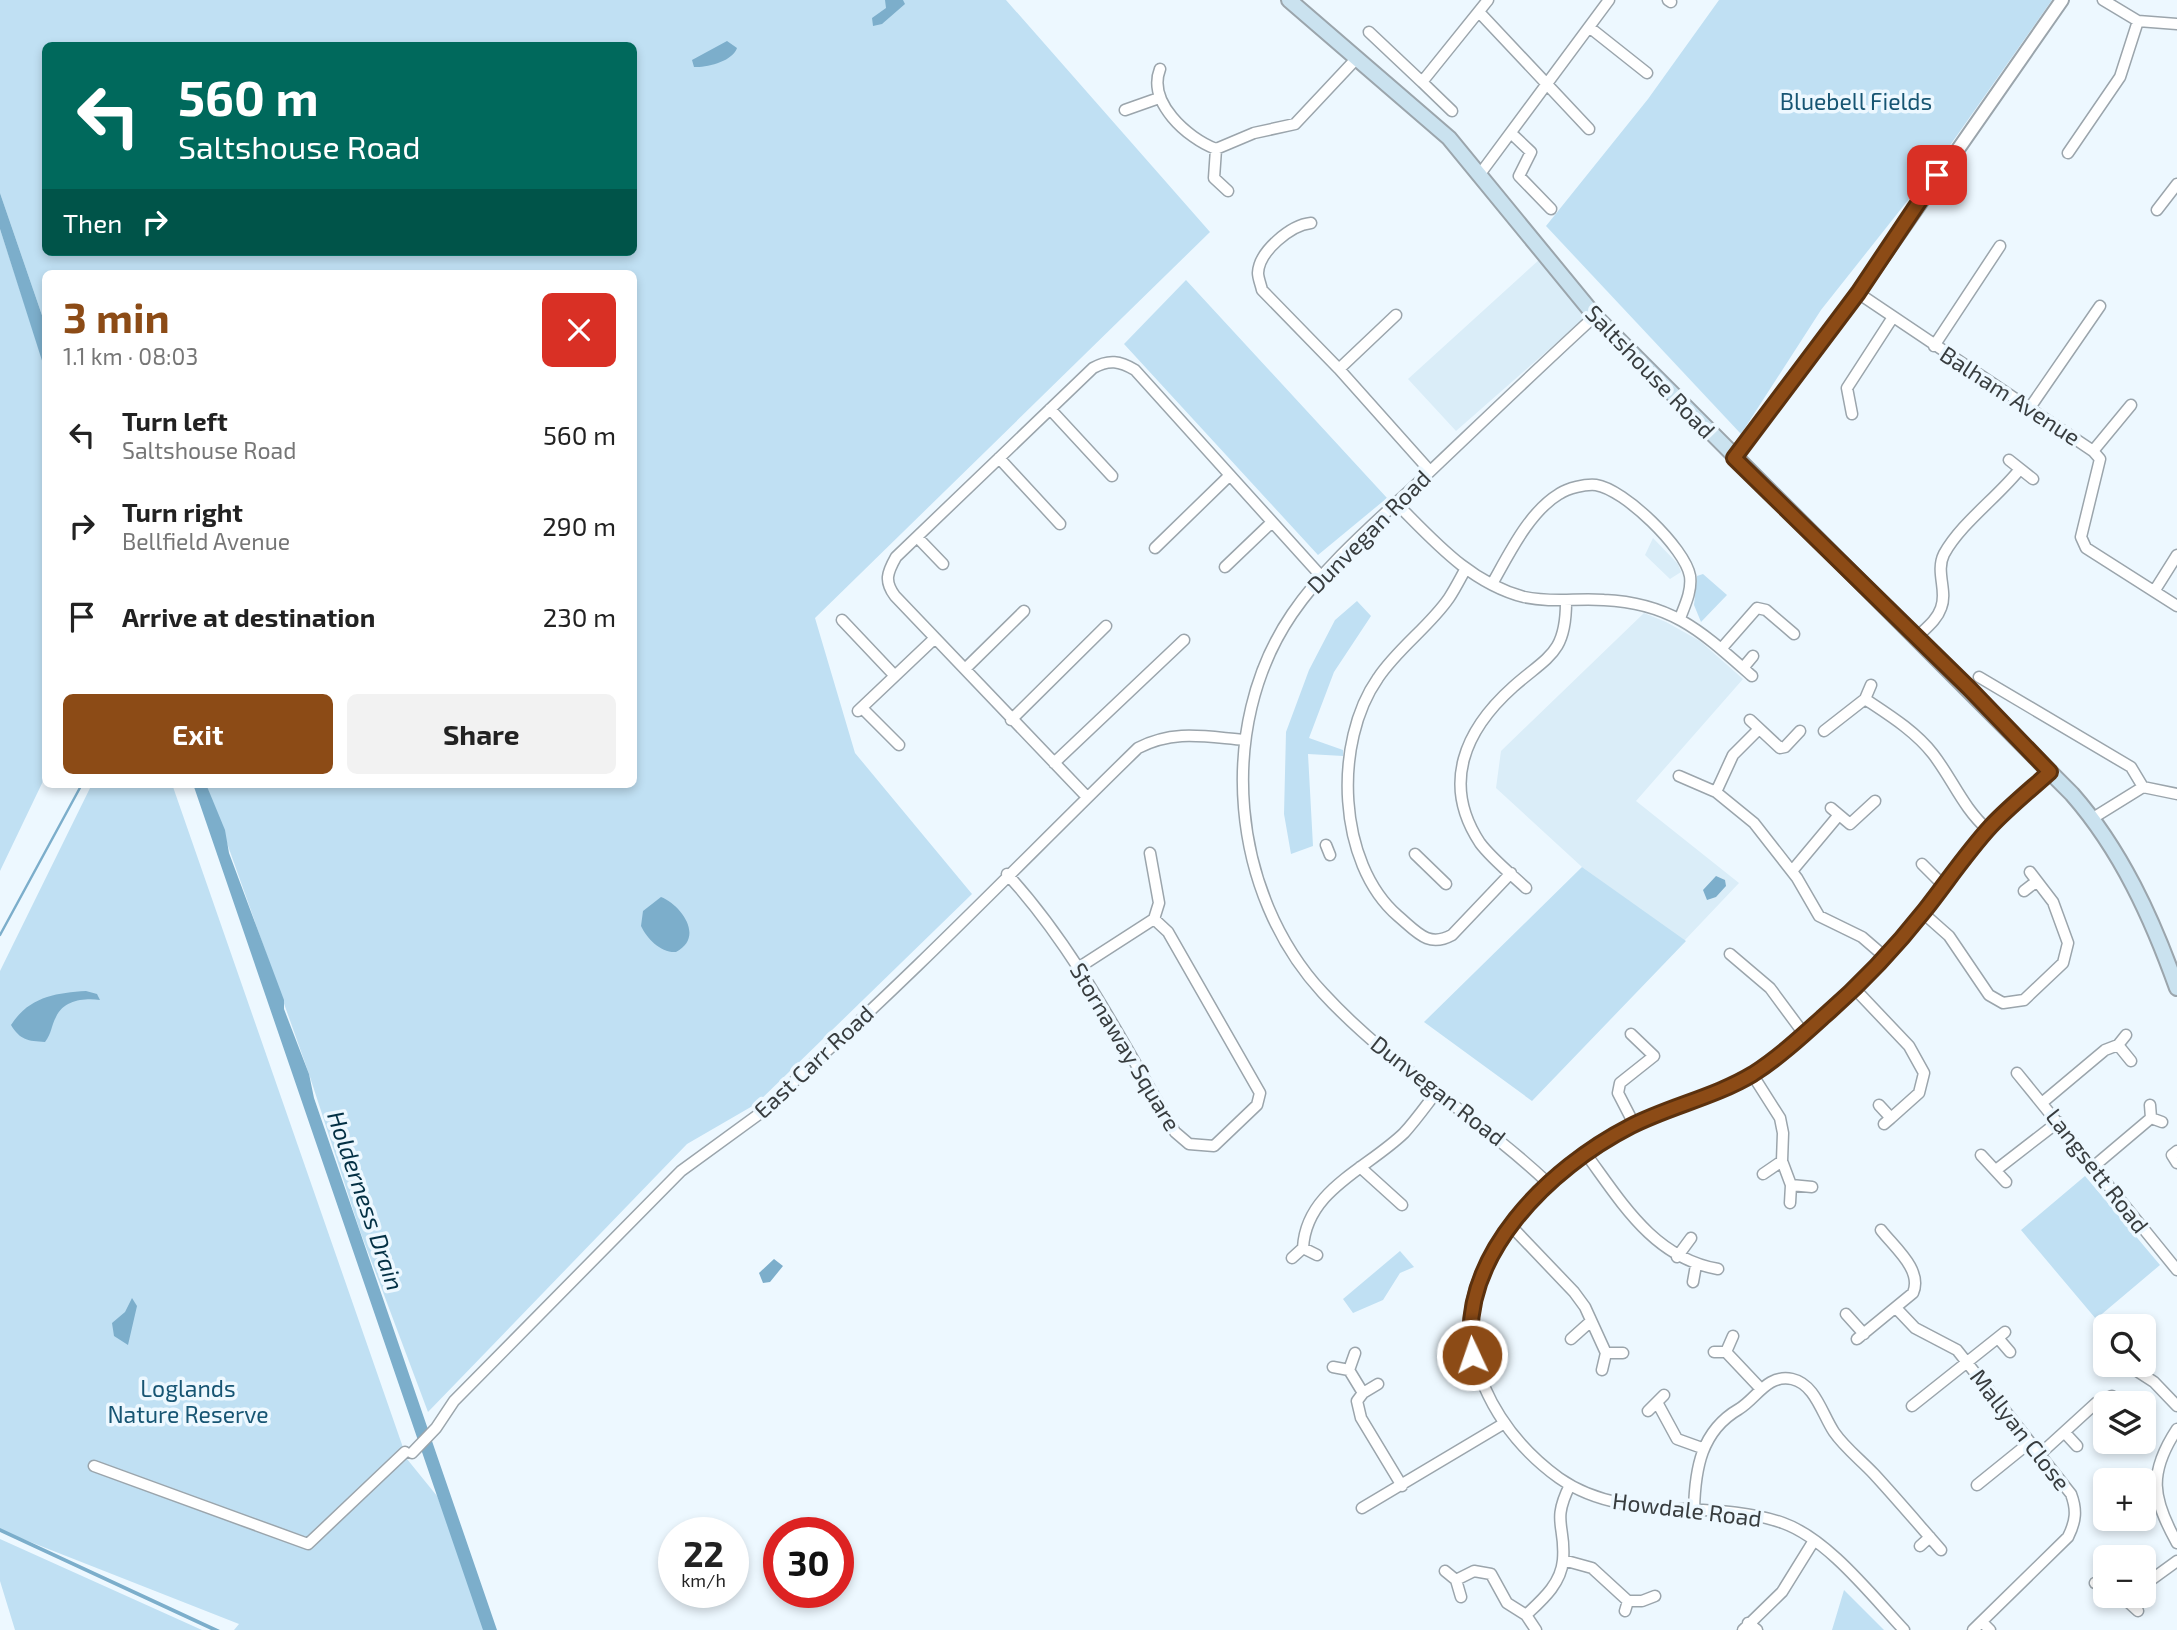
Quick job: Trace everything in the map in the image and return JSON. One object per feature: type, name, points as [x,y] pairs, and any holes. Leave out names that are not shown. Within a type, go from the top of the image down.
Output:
[{"type":"main road","name":"Saltshouse Road","points":[[1289,0],[1449,138],[1545,259],[1595,316],[1734,458],[1917,637],[2093,818],[2133,884],[2177,988]]},
{"type":"street","points":[[1422,82],[1488,0]]},
{"type":"street","points":[[1480,174],[1609,0]]},
{"type":"street","points":[[1734,458],[1858,293],[2062,0]]},
{"type":"street","points":[[2103,0],[2138,21],[2177,24]]},
{"type":"street","points":[[1479,12],[1589,129]]},
{"type":"street","points":[[2068,153],[2120,77],[2138,21]]},
{"type":"street","points":[[1589,27],[1647,73]]},
{"type":"street","points":[[1369,32],[1452,111]]},
{"type":"street","points":[[1160,69],[1155,83],[1159,98],[1183,127],[1216,149],[1226,148],[1254,133],[1295,124],[1356,59]]},
{"type":"street","points":[[1125,110],[1159,98]]},
{"type":"street","points":[[1511,133],[1531,152],[1519,176],[1551,209]]},
{"type":"street","points":[[1216,149],[1214,178],[1228,191]]},
{"type":"street","points":[[2157,210],[2177,184]]},
{"type":"street","points":[[1311,223],[1298,224],[1266,252],[1258,273],[1262,290],[1339,369],[1430,471]]},
{"type":"street","points":[[1934,346],[2000,246]]},
{"type":"street","name":"Balham Avenue","points":[[1858,293],[2093,451],[2100,459],[2081,537],[2086,548],[2177,606]]},
{"type":"street","points":[[2029,409],[2100,306]]},
{"type":"street","points":[[1339,369],[1396,315]]},
{"type":"street","name":"Dunvegan Road","points":[[1548,1183],[1513,1150],[1435,1094],[1322,992],[1294,955],[1275,920],[1245,829],[1245,740],[1255,698],[1275,646],[1290,617],[1321,576],[1595,316]]},
{"type":"street","points":[[1852,414],[1847,402],[1847,388],[1893,317]]},
{"type":"street","points":[[1087,797],[1011,720],[888,586],[886,574],[896,557],[916,537],[1093,368],[1103,362],[1120,362],[1135,370],[1321,576]]},
{"type":"street","points":[[2093,451],[2131,405]]},
{"type":"street","points":[[1050,409],[1112,476]]},
{"type":"street","points":[[999,458],[1060,524]]},
{"type":"street","points":[[2009,460],[2033,479]]},
{"type":"street","points":[[1917,637],[1935,620],[1943,605],[1940,568],[1944,554],[1980,510],[1998,497],[2020,469]]},
{"type":"street","points":[[1155,548],[1229,476]]},
{"type":"street","points":[[1492,584],[1530,524],[1548,504],[1559,494],[1573,488],[1597,485],[1630,503],[1665,533],[1684,563],[1690,575],[1689,594],[1680,618]]},
{"type":"street","points":[[1396,503],[1465,570],[1492,584],[1524,597],[1566,602],[1630,602],[1680,618],[1752,676]]},
{"type":"street","points":[[1225,567],[1271,523]]},
{"type":"street","points":[[916,537],[943,564]]},
{"type":"street","points":[[2155,590],[2177,555]]},
{"type":"street","points":[[1465,570],[1449,599],[1404,645],[1376,680],[1355,730],[1348,785],[1353,834],[1369,882],[1395,913],[1428,941],[1440,942],[1452,935],[1511,873]]},
{"type":"street","points":[[1721,649],[1757,608],[1758,603],[1752,597]]},
{"type":"street","points":[[1526,888],[1482,845],[1471,827],[1461,797],[1462,764],[1468,742],[1482,721],[1510,690],[1553,655],[1561,642],[1566,602]]},
{"type":"street","points":[[1757,608],[1766,610],[1794,634]]},
{"type":"street","points":[[965,669],[1024,611]]},
{"type":"street","points":[[842,620],[895,676]]},
{"type":"street","points":[[1011,720],[1106,626]]},
{"type":"street","points":[[899,745],[860,710],[935,638]]},
{"type":"street","points":[[1054,763],[1184,640]]},
{"type":"street","points":[[1743,668],[1753,656]]},
{"type":"street","points":[[1979,677],[2131,767],[2143,787]]},
{"type":"street","points":[[1824,730],[1865,699],[1871,685]]},
{"type":"street","points":[[1865,699],[1908,729],[1933,754],[1970,815],[1988,830]]},
{"type":"street","points":[[1751,720],[1780,748],[1785,747],[1800,731]]},
{"type":"street","points":[[1716,792],[1733,755],[1759,729]]},
{"type":"street","name":"East Carr Road","points":[[94,1466],[308,1545],[436,1428],[454,1401],[681,1171],[777,1101],[798,1077],[968,918],[1007,874],[1138,748],[1160,737],[1183,735],[1245,740]]},
{"type":"street","name":"Howdale Road","points":[[1904,1630],[1832,1556],[1787,1524],[1760,1517],[1605,1501],[1570,1485],[1531,1455],[1503,1424],[1479,1376],[1469,1331],[1475,1293],[1489,1259],[1511,1226],[1548,1183],[1586,1154],[1634,1124],[1727,1087],[1752,1074],[1804,1034],[1854,988],[1923,913],[1988,830],[2050,772]]},
{"type":"street","points":[[1679,776],[1716,792],[1754,823],[1792,871],[1819,916],[1862,937],[1884,956]]},
{"type":"street","points":[[2093,818],[2143,787],[2177,794]]},
{"type":"street","points":[[1830,808],[1850,824],[1875,801]]},
{"type":"street","points":[[1792,871],[1838,816]]},
{"type":"street","points":[[1415,854],[1446,884]]},
{"type":"street","points":[[1078,968],[1154,919],[1159,904],[1148,859]]},
{"type":"street","points":[[1922,864],[1944,886]]},
{"type":"street","name":"Stornaway Square","points":[[1007,874],[1033,902],[1078,968],[1175,1132],[1198,1147],[1220,1143],[1258,1105],[1261,1093],[1168,932],[1154,919]]},
{"type":"street","points":[[1923,913],[1949,936],[1989,995],[2003,1003],[2024,1000],[2063,963],[2068,943],[2053,902],[2033,876],[2024,891]]},
{"type":"street","points":[[1730,954],[1770,988],[1804,1034]]},
{"type":"street","points":[[1854,988],[1909,1046],[1924,1073],[1919,1093],[1887,1121],[1879,1105]]},
{"type":"street","points":[[1631,1034],[1654,1056],[1620,1083],[1618,1093],[1634,1124]]},
{"type":"street","points":[[2043,1102],[2105,1051],[2118,1045],[2126,1035]]},
{"type":"street","points":[[2118,1045],[2131,1061]]},
{"type":"street","name":"Langsett Road","points":[[2017,1073],[2177,1270]]},
{"type":"street","points":[[1752,1074],[1780,1118],[1783,1133],[1782,1161],[1791,1185],[1790,1203]]},
{"type":"street","points":[[1292,1258],[1303,1248],[1304,1229],[1314,1209],[1336,1185],[1404,1132],[1435,1094]]},
{"type":"street","points":[[2150,1105],[2151,1118]]},
{"type":"street","points":[[2151,1118],[2162,1122]]},
{"type":"street","points":[[2093,1167],[2151,1118]]},
{"type":"street","points":[[1996,1170],[2058,1122]]},
{"type":"street","points":[[2177,1151],[2172,1155],[2177,1163]]},
{"type":"street","points":[[1586,1154],[1663,1249],[1696,1265],[1717,1269]]},
{"type":"street","points":[[1981,1155],[2006,1182]]},
{"type":"street","points":[[1763,1174],[1782,1161]]},
{"type":"street","points":[[1360,1167],[1402,1205]]},
{"type":"street","points":[[1791,1185],[1812,1188]]},
{"type":"street","points":[[1511,1226],[1585,1307],[1606,1353],[1602,1370]]},
{"type":"street","points":[[1852,1317],[1860,1336],[1913,1293],[1916,1275],[1881,1230]]},
{"type":"street","points":[[1677,1257],[1691,1238]]},
{"type":"street","points":[[1303,1248],[1317,1255]]},
{"type":"street","points":[[1693,1282],[1696,1265]]},
{"type":"street","name":"Mallyan Close","points":[[1896,1308],[1915,1328],[1957,1350],[2071,1494],[2076,1515],[2068,1537],[1973,1630]]},
{"type":"street","points":[[1571,1339],[1590,1322]]},
{"type":"street","points":[[1913,1406],[2001,1335],[2010,1352]]},
{"type":"street","points":[[1726,1352],[1733,1336]]},
{"type":"street","points":[[1714,1352],[1726,1352],[1760,1388]]},
{"type":"street","points":[[1349,1370],[1355,1353]]},
{"type":"street","points":[[1606,1353],[1623,1353]]},
{"type":"street","points":[[1333,1367],[1349,1370],[1363,1393]]},
{"type":"street","points":[[2146,1377],[2177,1406]]},
{"type":"street","points":[[1695,1510],[1695,1485],[1702,1448],[1716,1426],[1745,1405],[1760,1388],[1779,1379],[1794,1380],[1809,1388],[1841,1442],[1872,1472],[1941,1550]]},
{"type":"street","points":[[1378,1384],[1363,1393],[1357,1401],[1361,1418],[1402,1486]]},
{"type":"street","points":[[1648,1411],[1661,1400],[1677,1439],[1702,1448]]},
{"type":"street","points":[[2039,1455],[2066,1434],[2093,1406]]},
{"type":"street","points":[[1362,1508],[1503,1424]]},
{"type":"street","points":[[2177,1429],[2156,1470],[2155,1491],[2177,1543]]},
{"type":"street","points":[[2066,1434],[2077,1446]]},
{"type":"street","points":[[1977,1485],[2029,1443]]},
{"type":"street","points":[[1986,1478],[1993,1486]]},
{"type":"street","points":[[1527,1615],[1550,1591],[1563,1560],[1558,1516],[1570,1485]]},
{"type":"street","points":[[1920,1546],[1930,1537]]},
{"type":"street","points":[[1757,1630],[1746,1626],[1782,1592],[1813,1542]]},
{"type":"street","points":[[1563,1560],[1592,1568],[1627,1606],[1655,1596]]},
{"type":"street","points":[[2156,1576],[2177,1561]]},
{"type":"street","points":[[1456,1580],[1474,1571],[1485,1570],[1496,1580],[1507,1603],[1527,1615],[1536,1630]]},
{"type":"street","points":[[1445,1571],[1456,1580],[1461,1597]]},
{"type":"street","points":[[1982,1622],[1990,1630]]},
{"type":"shaded area","points":[[885,0],[903,0],[905,4],[882,24],[873,26],[872,18],[886,8]]},
{"type":"shaded area","points":[[727,41],[737,48],[730,57],[712,65],[694,67],[692,60]]},
{"type":"shaded area","points":[[0,193],[42,315],[42,361],[0,229]]},
{"type":"shaded area","points":[[1540,259],[1587,316],[1456,431],[1408,379]]},
{"type":"shaded area","points":[[1653,538],[1678,564],[1681,572],[1670,579],[1645,555]]},
{"type":"shaded area","points":[[1644,613],[1700,641],[1743,679],[1636,801],[1739,883],[1684,941],[1582,867],[1496,788],[1501,751]]},
{"type":"shaded area","points":[[194,788],[208,788],[284,1000],[284,1009],[309,1074],[314,1098],[497,1630],[483,1630]]},
{"type":"shaded area","points":[[1716,876],[1725,880],[1726,886],[1716,897],[1707,900],[1703,890]]},
{"type":"shaded area","points":[[661,897],[676,907],[687,922],[689,938],[685,946],[676,952],[670,952],[655,944],[641,926],[643,911]]},
{"type":"shaded area","points":[[86,991],[97,994],[100,1000],[81,1000],[64,1007],[56,1017],[45,1042],[25,1039],[11,1025],[34,1002],[53,995]]},
{"type":"shaded area","points":[[774,1259],[783,1266],[770,1282],[763,1283],[759,1273]]},
{"type":"shaded area","points":[[132,1298],[137,1306],[128,1345],[114,1336],[112,1323],[125,1312]]},
{"type":"shaded area","points":[[0,1528],[220,1630],[211,1630],[0,1532]]},
{"type":"green space","points":[[0,0],[1006,0],[1210,232],[815,618],[855,753],[972,894],[756,1104],[687,1144],[428,1412],[360,1231],[309,1074],[207,788],[637,788],[637,270],[42,270],[42,315],[0,193]]},
{"type":"green space","name":"Bluebell Fields","points":[[1719,0],[2052,0],[1939,161],[1821,310],[1741,434],[1546,226],[1648,99]]},
{"type":"green space","points":[[0,229],[42,358],[42,783],[0,871]]},
{"type":"green space","points":[[1186,280],[1387,498],[1318,555],[1124,344]]},
{"type":"green space","points":[[1703,574],[1727,595],[1701,622],[1694,605],[1697,576]]},
{"type":"green space","points":[[1357,601],[1371,616],[1334,672],[1309,738],[1343,750],[1343,756],[1308,754],[1313,846],[1291,854],[1284,814],[1286,732],[1309,670],[1335,620]]},
{"type":"green space","name":"Loglands Nature Reserve","points":[[90,788],[173,788],[407,1459],[437,1496],[470,1577],[486,1630],[234,1630],[239,1624],[0,1530],[0,971]]},
{"type":"green space","points":[[1582,867],[1686,941],[1532,1101],[1424,1022]]},
{"type":"green space","points":[[2085,1176],[2160,1265],[2102,1314],[2093,1315],[2021,1230]]},
{"type":"green space","points":[[1400,1251],[1414,1267],[1400,1273],[1383,1300],[1353,1313],[1343,1299]]},
{"type":"green space","points":[[0,1539],[202,1630],[15,1630],[0,1581]]},
{"type":"green space","points":[[1844,1590],[1884,1630],[1832,1630]]},
{"type":"waterway","points":[[0,935],[80,788]]},
{"type":"route","points":[[1472,1355],[1469,1331],[1475,1293],[1489,1259],[1511,1226],[1548,1183],[1615,1134],[1727,1087],[1752,1074],[1789,1046],[1854,988],[1923,913],[1989,828],[2050,772],[1969,688],[1734,458],[1858,293],[1937,175]]},
{"type":"water label","name":"Holderness Drain","points":[[365,1201]]}]
